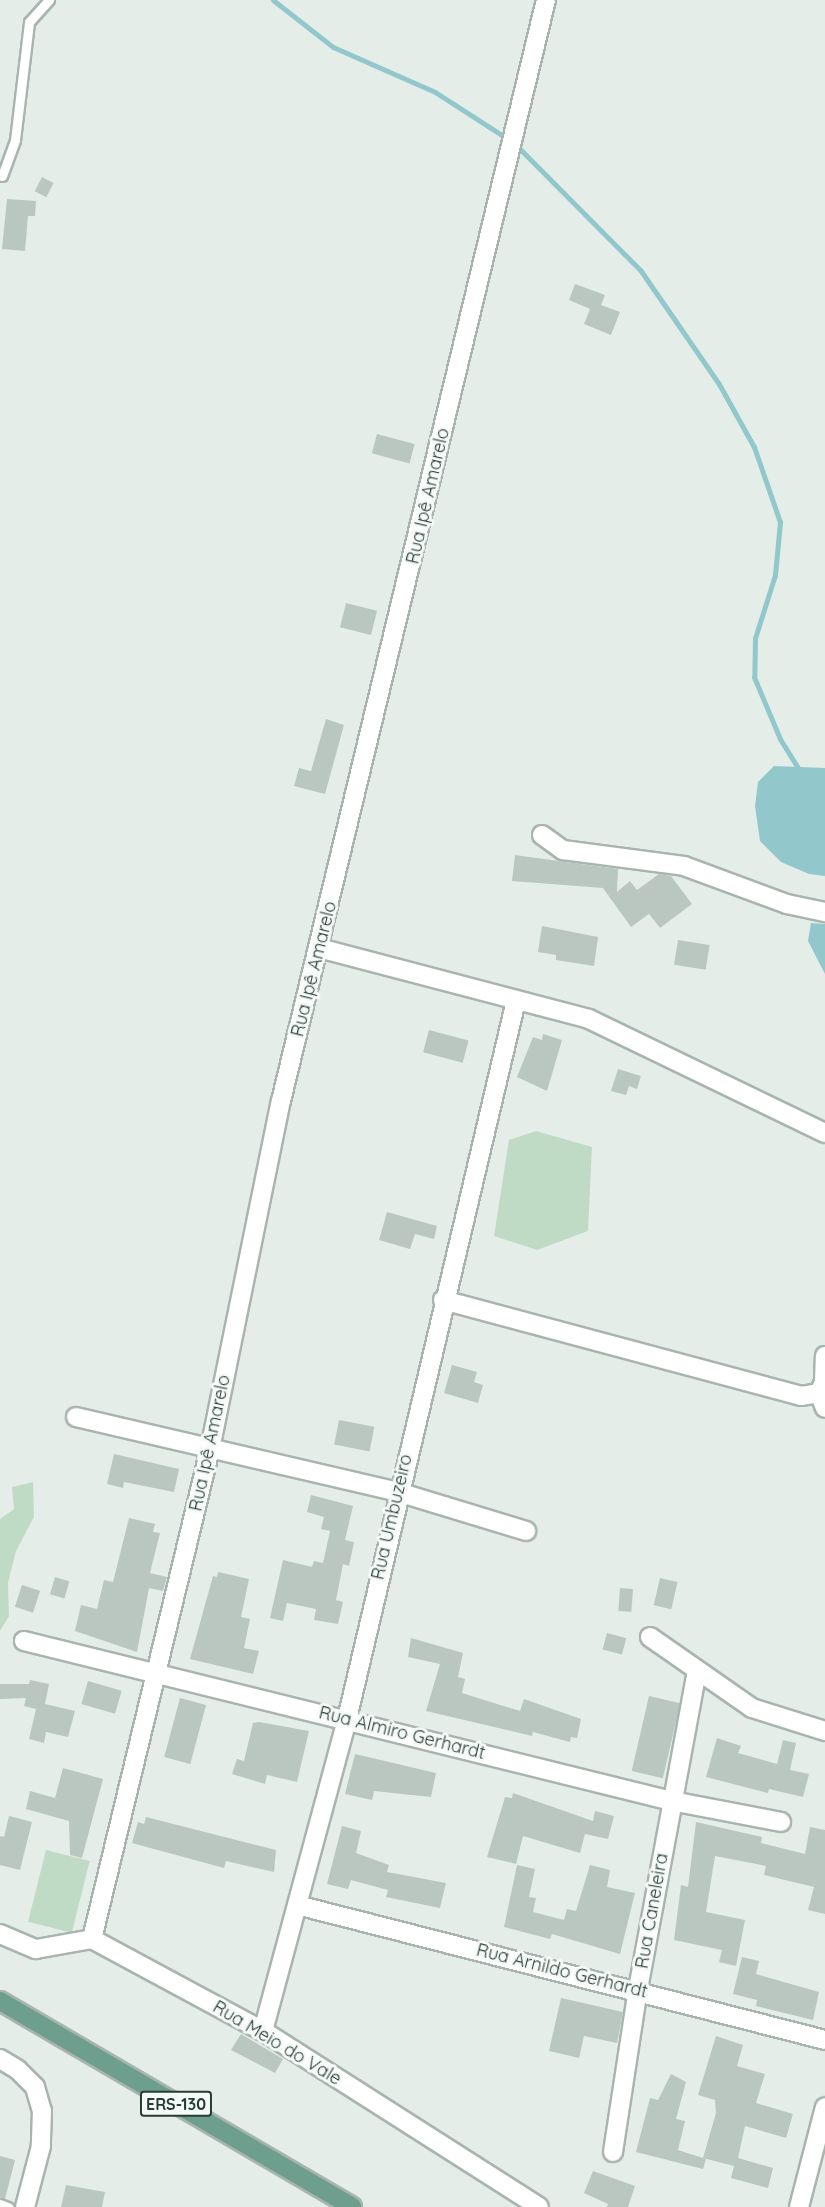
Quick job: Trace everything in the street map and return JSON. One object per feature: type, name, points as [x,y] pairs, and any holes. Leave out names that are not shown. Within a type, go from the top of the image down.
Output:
[{"type":"main road","name":"ERS-130","points":[[0,2001],[352,2207]]},
{"type":"street","name":"Rua Ipê Amarelo","points":[[92,1940],[158,1674],[210,1449],[281,1101],[546,0]]},
{"type":"street","points":[[542,835],[563,850],[684,866],[787,904],[825,912]]},
{"type":"street","points":[[319,948],[589,1019],[825,1133]]},
{"type":"street","name":"Rua Umbuzeiro","points":[[262,2031],[347,1719],[443,1300],[516,1001]]},
{"type":"street","points":[[443,1300],[801,1396],[823,1391],[825,1356]]},
{"type":"street","points":[[76,1417],[398,1492],[526,1531]]},
{"type":"street","points":[[650,1637],[762,1713],[825,1731]]},
{"type":"street","name":"Rua Almiro Gerhardt","points":[[24,1641],[672,1801],[781,1822]]},
{"type":"street","name":"Rua Caneleira","points":[[613,2152],[638,1989],[697,1671]]},
{"type":"street","name":"Rua Arnildo Gerhardt","points":[[297,1905],[638,1989],[825,2040]]},
{"type":"street","points":[[0,1934],[36,1949],[92,1940]]},
{"type":"street","name":"Rua Meio do Vale","points":[[92,1940],[262,2031],[539,2207]]},
{"type":"street","points":[[0,2059],[18,2070],[35,2087],[42,2111],[41,2146],[25,2207]]},
{"type":"street","points":[[799,2207],[825,2107]]},
{"type":"lane","points":[[2,176],[15,140],[29,22],[49,0]]},
{"type":"lane","points":[[0,2204],[8,2207]]},
{"type":"green space","points":[[536,1131],[592,1147],[588,1231],[537,1250],[494,1236],[509,1140]]},
{"type":"green space","points":[[33,1482],[34,1517],[16,1551],[8,1583],[9,1616],[0,1631],[0,1519],[14,1509],[12,1487]]},
{"type":"green space","points":[[46,1850],[90,1861],[72,1933],[28,1922]]},
{"type":"water","points":[[774,766],[825,768],[825,876],[809,874],[781,862],[760,841],[755,806],[758,782]]},
{"type":"water","points":[[811,923],[825,924],[825,974],[808,941]]},
{"type":"building","points":[[42,177],[54,183],[46,197],[35,191]]},
{"type":"building","points":[[7,199],[36,201],[35,216],[28,216],[25,251],[2,249]]},
{"type":"building","points":[[575,284],[605,295],[601,305],[620,312],[611,335],[584,324],[590,309],[569,300]]},
{"type":"building","points":[[377,434],[415,444],[409,463],[372,453]]},
{"type":"building","points":[[346,603],[377,611],[371,635],[340,627]]},
{"type":"building","points":[[326,719],[344,725],[325,794],[294,786],[299,768],[311,771]]},
{"type":"building","points":[[515,855],[618,869],[617,892],[630,881],[637,890],[659,874],[671,876],[692,904],[660,928],[649,914],[631,927],[603,888],[512,881]]},
{"type":"building","points":[[542,926],[598,937],[594,966],[556,960],[556,955],[538,952]]},
{"type":"building","points":[[678,940],[710,945],[706,970],[674,965]]},
{"type":"building","points":[[429,1030],[469,1041],[463,1063],[423,1052]]},
{"type":"building","points":[[543,1034],[562,1040],[547,1091],[517,1077],[533,1037],[542,1040]]},
{"type":"building","points":[[618,1069],[641,1076],[637,1089],[629,1086],[626,1095],[611,1091]]},
{"type":"building","points":[[387,1212],[437,1226],[434,1239],[415,1234],[410,1249],[379,1240]]},
{"type":"building","points":[[452,1365],[477,1372],[474,1382],[483,1385],[478,1403],[444,1393]]},
{"type":"building","points":[[339,1420],[374,1427],[370,1451],[334,1445]]},
{"type":"building","points":[[114,1454],[179,1469],[174,1492],[124,1482],[123,1488],[107,1484]]},
{"type":"building","points":[[311,1495],[353,1506],[345,1540],[354,1542],[349,1566],[343,1564],[336,1600],[343,1602],[338,1624],[314,1620],[316,1609],[287,1603],[283,1621],[270,1618],[283,1560],[312,1567],[314,1561],[323,1563],[330,1531],[321,1529],[324,1517],[307,1512]]},
{"type":"building","points":[[129,1518],[155,1524],[153,1532],[160,1533],[150,1573],[167,1577],[163,1591],[149,1588],[137,1652],[75,1631],[81,1605],[97,1609],[104,1580],[113,1582]]},
{"type":"building","points":[[218,1572],[249,1579],[241,1617],[250,1619],[244,1648],[259,1651],[253,1674],[190,1659],[213,1576],[217,1577]]},
{"type":"building","points":[[55,1577],[69,1581],[64,1598],[50,1594]]},
{"type":"building","points":[[660,1578],[678,1582],[671,1609],[654,1605]]},
{"type":"building","points":[[22,1585],[40,1591],[33,1613],[15,1607]]},
{"type":"building","points":[[620,1588],[633,1589],[631,1612],[618,1611]]},
{"type":"building","points":[[607,1633],[626,1638],[622,1655],[603,1649]]},
{"type":"building","points":[[411,1638],[463,1653],[458,1677],[465,1679],[462,1693],[520,1711],[524,1699],[581,1719],[577,1738],[571,1737],[570,1742],[533,1732],[532,1736],[426,1711],[440,1664],[408,1657]]},
{"type":"building","points":[[30,1680],[49,1684],[45,1704],[75,1711],[68,1737],[46,1732],[44,1743],[29,1739],[36,1709],[24,1706],[26,1698],[0,1699],[0,1684],[29,1684]]},
{"type":"building","points":[[88,1681],[122,1691],[115,1714],[81,1704]]},
{"type":"building","points":[[649,1696],[680,1703],[663,1778],[632,1771]]},
{"type":"building","points":[[180,1698],[206,1705],[190,1764],[164,1757]]},
{"type":"building","points":[[259,1722],[309,1731],[297,1782],[267,1775],[265,1784],[232,1774],[237,1759],[244,1761],[253,1723]]},
{"type":"building","points":[[717,1738],[741,1746],[738,1753],[777,1764],[783,1740],[796,1743],[790,1770],[809,1774],[803,1797],[769,1789],[768,1793],[706,1777]]},
{"type":"building","points":[[355,1754],[436,1773],[431,1797],[374,1791],[372,1800],[345,1794]]},
{"type":"building","points":[[63,1768],[103,1779],[82,1858],[70,1855],[69,1821],[26,1809],[30,1791],[55,1798]]},
{"type":"building","points":[[513,1793],[593,1821],[595,1811],[614,1816],[608,1839],[585,1834],[580,1853],[523,1836],[516,1864],[487,1857],[505,1797],[512,1798]]},
{"type":"building","points":[[9,1816],[32,1822],[20,1870],[0,1865],[0,1836],[4,1837]]},
{"type":"building","points":[[146,1817],[276,1850],[274,1872],[226,1861],[224,1868],[132,1843],[138,1822],[144,1824]]},
{"type":"building","points":[[696,1822],[762,1837],[761,1843],[805,1854],[810,1827],[825,1830],[825,1914],[808,1910],[814,1887],[764,1875],[766,1866],[715,1856],[706,1912],[745,1920],[736,1966],[719,1962],[722,1950],[674,1940],[681,1885],[688,1887]]},
{"type":"building","points":[[342,1826],[361,1831],[356,1853],[389,1865],[387,1872],[446,1883],[440,1908],[386,1897],[388,1890],[351,1880],[348,1889],[327,1884]]},
{"type":"building","points":[[517,1865],[535,1869],[529,1897],[536,1898],[533,1912],[564,1920],[567,1909],[576,1911],[590,1865],[610,1870],[607,1887],[635,1893],[620,1954],[552,1934],[550,1939],[504,1927]]},
{"type":"building","points":[[742,1957],[759,1961],[756,1974],[819,1992],[813,2020],[756,2006],[757,2000],[733,1994]]},
{"type":"building","points":[[561,1998],[623,2012],[617,2043],[584,2036],[579,2058],[549,2051]]},
{"type":"building","points":[[241,2034],[283,2059],[275,2073],[231,2050]]},
{"type":"building","points":[[716,2036],[743,2045],[737,2066],[765,2074],[756,2103],[793,2114],[786,2138],[745,2126],[738,2158],[773,2168],[768,2188],[731,2178],[734,2166],[703,2158],[716,2113],[715,2100],[698,2095]]},
{"type":"building","points":[[671,2074],[686,2082],[676,2119],[685,2121],[678,2150],[706,2159],[703,2169],[636,2152],[650,2098],[658,2100]]},
{"type":"building","points":[[0,2156],[15,2160],[5,2199],[0,2197]]},
{"type":"building","points":[[593,2171],[635,2186],[628,2207],[607,2207],[608,2204],[584,2193]]},
{"type":"building","points":[[66,2185],[105,2192],[102,2207],[61,2207]]},
{"type":"waterway","points":[[273,0],[333,47],[435,92],[508,139]]},
{"type":"waterway","points":[[516,145],[641,271],[719,384],[754,447],[780,522],[775,575],[755,638],[754,677],[780,739],[801,772]]}]
